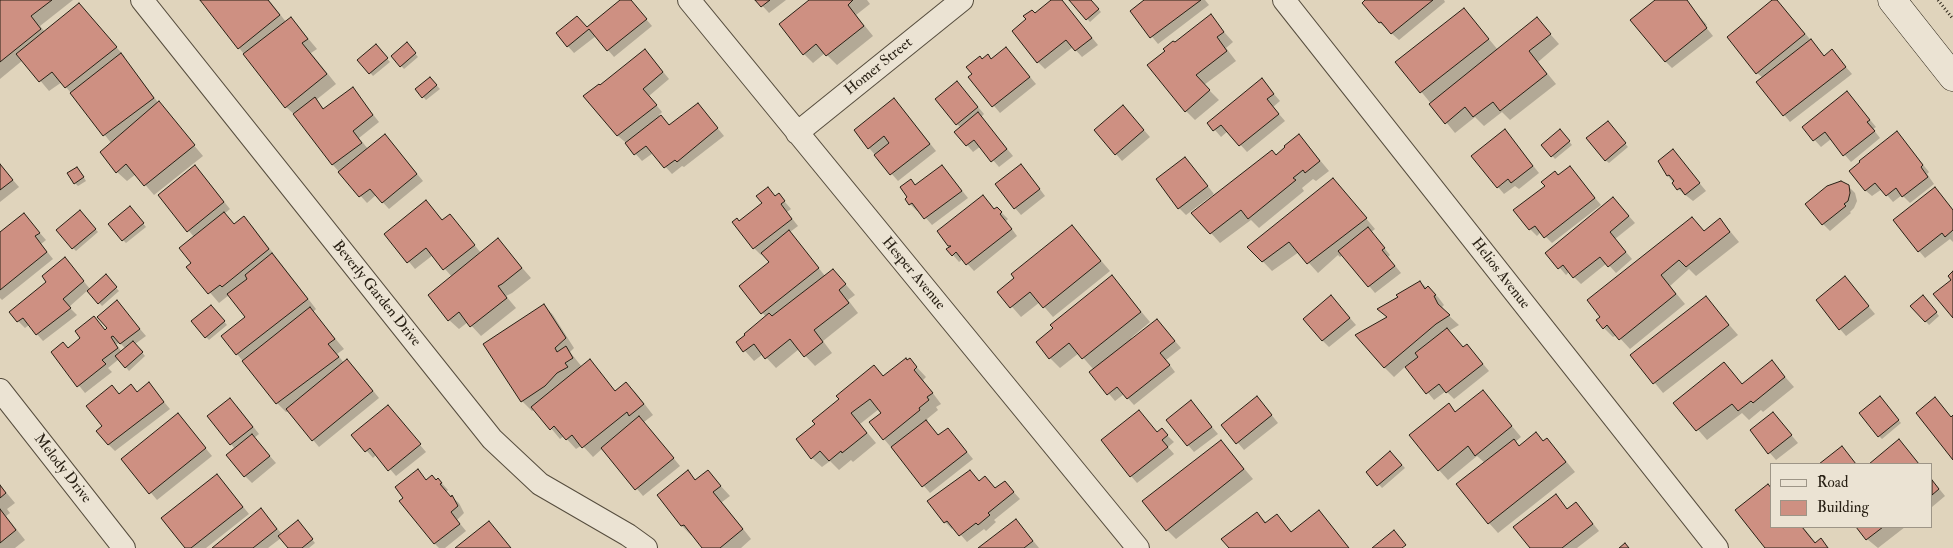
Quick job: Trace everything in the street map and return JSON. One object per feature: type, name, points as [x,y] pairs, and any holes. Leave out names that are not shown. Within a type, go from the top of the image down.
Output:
[{"type":"main road","points":[[1892,0],[1953,77]]},
{"type":"street","name":"Beverly Garden Drive","points":[[142,0],[492,439],[540,484],[628,534],[646,548]]},
{"type":"street","name":"Hesper Avenue","points":[[689,0],[1138,548]]},
{"type":"street","name":"Homer Street","points":[[797,133],[962,0]]},
{"type":"street","name":"Helios Avenue","points":[[1284,0],[1717,548]]},
{"type":"street","name":"Melody Drive","points":[[0,390],[124,548]]},
{"type":"path","points":[[1938,0],[1953,19]]},
{"type":"building","points":[[0,0],[52,0],[31,16],[41,29],[0,62]]},
{"type":"building","points":[[200,0],[268,0],[280,15],[238,49]]},
{"type":"building","points":[[620,0],[631,0],[647,19],[607,51],[589,29],[567,47],[556,33],[577,16],[587,27]]},
{"type":"building","points":[[755,0],[770,0],[761,7]]},
{"type":"building","points":[[809,0],[853,0],[848,5],[864,26],[826,56],[816,44],[803,55],[779,24]]},
{"type":"building","points":[[1051,0],[1062,0],[1092,38],[1075,51],[1066,40],[1037,63],[1012,31],[1026,19],[1023,16],[1032,10],[1035,13]]},
{"type":"building","points":[[1069,0],[1091,0],[1099,9],[1086,20]]},
{"type":"building","points":[[1144,0],[1201,0],[1150,38],[1130,11]]},
{"type":"building","points":[[1365,0],[1433,0],[1391,34],[1362,3]]},
{"type":"building","points":[[1655,0],[1687,0],[1707,28],[1665,62],[1630,20]]},
{"type":"building","points":[[1772,0],[1777,0],[1805,34],[1756,74],[1727,37]]},
{"type":"building","points":[[79,3],[117,47],[65,88],[52,72],[39,82],[16,54]]},
{"type":"building","points":[[1464,8],[1489,39],[1420,93],[1395,62]]},
{"type":"building","points":[[1211,14],[1224,32],[1217,37],[1227,51],[1196,75],[1210,90],[1185,112],[1147,65],[1165,51],[1163,49],[1173,41],[1175,42]]},
{"type":"building","points":[[291,17],[308,39],[302,43],[327,74],[285,108],[243,54]]},
{"type":"building","points":[[1537,17],[1551,34],[1529,51],[1547,74],[1500,111],[1493,102],[1473,117],[1465,107],[1445,124],[1429,104]]},
{"type":"building","points":[[1811,39],[1824,56],[1832,49],[1846,67],[1783,116],[1756,82]]},
{"type":"building","points":[[407,42],[416,53],[400,67],[391,56]]},
{"type":"building","points":[[376,44],[388,58],[369,74],[357,60]]},
{"type":"building","points":[[1006,47],[1030,77],[992,107],[968,77],[972,74],[966,67],[980,56],[982,59],[988,54],[991,59]]},
{"type":"building","points":[[645,49],[663,72],[643,89],[657,105],[617,136],[583,96],[600,85]]},
{"type":"building","points":[[121,53],[154,98],[103,136],[70,93]]},
{"type":"building","points":[[430,77],[437,85],[422,98],[415,89]]},
{"type":"building","points":[[1262,78],[1274,94],[1267,99],[1279,114],[1239,146],[1221,125],[1213,131],[1207,123]]},
{"type":"building","points":[[957,81],[978,107],[956,125],[935,99]]},
{"type":"building","points":[[353,87],[373,115],[353,131],[362,143],[332,165],[293,114],[315,97],[323,109]]},
{"type":"building","points":[[1847,91],[1870,120],[1867,122],[1875,131],[1843,156],[1825,132],[1813,141],[1802,127]]},
{"type":"building","points":[[894,98],[930,144],[890,175],[874,155],[889,143],[884,136],[868,149],[854,130]]},
{"type":"building","points":[[159,101],[195,145],[144,186],[126,164],[116,173],[100,152]]},
{"type":"building","points":[[698,103],[718,128],[677,162],[675,160],[664,168],[646,146],[634,155],[625,143],[661,115],[669,125]]},
{"type":"building","points":[[1123,105],[1144,130],[1115,155],[1094,130]]},
{"type":"building","points":[[978,112],[1007,149],[991,162],[974,140],[966,146],[954,132]]},
{"type":"building","points":[[1608,121],[1626,143],[1605,161],[1586,138]]},
{"type":"building","points":[[1505,129],[1533,166],[1511,183],[1508,179],[1497,188],[1471,156]]},
{"type":"building","points":[[1560,129],[1570,141],[1551,157],[1541,145]]},
{"type":"building","points":[[1897,131],[1923,165],[1921,167],[1928,177],[1902,197],[1896,188],[1886,196],[1875,183],[1865,191],[1849,171]]},
{"type":"building","points":[[385,134],[417,174],[382,203],[370,189],[359,197],[338,172]]},
{"type":"building","points":[[1299,134],[1320,161],[1305,173],[1303,170],[1293,178],[1296,180],[1248,219],[1241,210],[1210,234],[1191,213],[1272,150],[1276,155]]},
{"type":"building","points":[[1673,149],[1700,183],[1685,195],[1680,188],[1677,190],[1672,183],[1674,181],[1669,175],[1667,176],[1658,161]]},
{"type":"building","points":[[1185,157],[1208,186],[1178,209],[1156,179]]},
{"type":"building","points":[[0,164],[13,180],[0,190]]},
{"type":"building","points":[[1021,164],[1040,189],[1014,209],[995,184]]},
{"type":"building","points":[[195,165],[224,202],[187,232],[158,195]]},
{"type":"building","points":[[942,165],[962,191],[924,219],[912,203],[909,205],[905,199],[907,197],[900,187],[911,179],[915,185]]},
{"type":"building","points":[[1570,166],[1595,198],[1544,238],[1535,226],[1529,230],[1513,210],[1545,186],[1541,182],[1555,171],[1558,175]]},
{"type":"building","points":[[77,167],[84,177],[74,184],[67,173]]},
{"type":"building","points":[[1333,178],[1367,218],[1307,264],[1289,242],[1262,262],[1247,247]]},
{"type":"building","points":[[1841,181],[1849,185],[1848,201],[1844,204],[1846,206],[1822,225],[1805,204],[1827,186]]},
{"type":"building","points":[[768,187],[775,196],[779,193],[785,201],[781,204],[792,219],[753,249],[732,222],[737,218],[739,221],[762,203],[756,196]]},
{"type":"building","points":[[1935,187],[1953,210],[1953,230],[1945,237],[1942,233],[1918,252],[1893,220]]},
{"type":"building","points":[[983,195],[994,209],[997,207],[1002,212],[1000,214],[1012,229],[966,265],[956,252],[952,256],[946,249],[951,246],[948,246],[937,231]]},
{"type":"building","points":[[1613,197],[1629,216],[1610,232],[1626,252],[1608,267],[1600,257],[1573,278],[1563,265],[1558,269],[1545,253]]},
{"type":"building","points":[[426,200],[442,220],[450,214],[475,245],[443,270],[426,248],[407,263],[384,234]]},
{"type":"building","points":[[130,206],[144,223],[122,241],[108,224]]},
{"type":"building","points":[[80,210],[96,229],[72,249],[56,230]]},
{"type":"building","points":[[224,212],[234,224],[244,216],[269,249],[222,287],[220,285],[208,294],[186,267],[191,263],[179,248]]},
{"type":"building","points":[[24,213],[40,233],[35,236],[47,252],[0,290],[0,232]]},
{"type":"building","points":[[1692,217],[1704,231],[1720,218],[1730,232],[1686,267],[1679,260],[1661,275],[1676,294],[1619,340],[1607,325],[1603,329],[1596,320],[1600,317],[1587,300]]},
{"type":"building","points":[[1072,225],[1101,261],[1043,308],[1030,292],[1010,308],[997,292],[1014,278],[1011,274]]},
{"type":"building","points":[[1368,227],[1385,248],[1382,250],[1395,266],[1368,287],[1338,251]]},
{"type":"building","points":[[789,230],[819,268],[761,314],[739,286],[769,262],[761,253]]},
{"type":"building","points":[[498,238],[522,268],[498,286],[507,298],[470,327],[459,312],[448,321],[428,295]]},
{"type":"building","points":[[272,253],[308,299],[236,355],[221,336],[245,317],[227,294],[247,279],[245,275]]},
{"type":"building","points":[[65,257],[84,281],[63,299],[71,308],[36,335],[23,318],[17,322],[9,312],[46,282],[42,276]]},
{"type":"building","points":[[833,269],[846,284],[839,290],[849,303],[814,330],[823,342],[804,357],[790,339],[765,359],[754,344],[743,352],[736,342],[744,334],[769,313],[772,316]]},
{"type":"building","points":[[1953,271],[1953,318],[1933,294],[1951,280],[1948,276]]},
{"type":"building","points":[[106,274],[117,287],[98,304],[87,291]]},
{"type":"building","points":[[1112,275],[1141,312],[1082,359],[1069,343],[1049,359],[1036,342],[1053,328],[1050,325]]},
{"type":"building","points":[[1845,276],[1869,306],[1839,330],[1816,300]]},
{"type":"building","points":[[1420,281],[1425,289],[1428,286],[1436,295],[1434,296],[1438,304],[1450,315],[1436,324],[1384,368],[1355,335],[1387,317],[1377,309]]},
{"type":"building","points":[[1331,295],[1350,318],[1322,341],[1303,319]]},
{"type":"building","points":[[1923,295],[1937,312],[1925,322],[1910,306]]},
{"type":"building","points":[[1706,296],[1729,325],[1653,384],[1630,355]]},
{"type":"building","points":[[117,300],[140,329],[120,344],[113,336],[111,337],[118,348],[102,360],[106,364],[77,387],[51,352],[63,342],[68,348],[80,338],[75,331],[94,316],[105,330],[107,328],[97,317]]},
{"type":"building","points":[[544,304],[566,338],[555,348],[557,352],[566,346],[573,358],[565,363],[568,367],[557,373],[545,386],[521,402],[483,344]]},
{"type":"building","points":[[211,305],[225,321],[205,338],[191,321]]},
{"type":"building","points":[[310,307],[335,339],[328,344],[339,357],[276,404],[242,361]]},
{"type":"building","points":[[1157,319],[1175,341],[1160,353],[1170,365],[1127,399],[1117,387],[1107,395],[1089,372]]},
{"type":"building","points":[[1447,328],[1463,347],[1467,344],[1483,364],[1446,393],[1439,384],[1426,394],[1405,367],[1418,357],[1415,353]]},
{"type":"building","points":[[133,341],[143,352],[125,368],[115,356]]},
{"type":"building","points":[[906,358],[907,360],[910,358],[917,367],[914,370],[933,393],[927,397],[929,400],[919,408],[920,410],[883,440],[869,422],[881,413],[870,399],[851,413],[867,433],[829,461],[820,451],[811,459],[796,439],[815,424],[812,421],[839,399],[836,396],[874,365],[883,376]]},
{"type":"building","points":[[347,359],[373,391],[312,441],[286,409]]},
{"type":"building","points":[[590,359],[615,391],[626,382],[644,404],[629,416],[627,412],[582,448],[572,435],[566,440],[554,426],[550,430],[531,407]]},
{"type":"building","points":[[1772,360],[1785,377],[1753,403],[1751,401],[1738,411],[1732,404],[1696,431],[1673,403],[1724,362],[1742,384]]},
{"type":"building","points":[[149,382],[164,402],[108,445],[96,431],[102,426],[86,406],[112,385],[119,394],[131,384],[137,392]]},
{"type":"building","points":[[1483,390],[1512,426],[1475,456],[1468,446],[1438,471],[1409,435],[1449,403],[1455,412]]},
{"type":"building","points":[[1257,396],[1272,415],[1236,444],[1221,425]]},
{"type":"building","points":[[1880,396],[1899,420],[1878,437],[1859,413]]},
{"type":"building","points":[[1935,397],[1951,417],[1953,415],[1953,460],[1916,413]]},
{"type":"building","points":[[230,398],[253,427],[230,445],[207,416]]},
{"type":"building","points":[[1191,400],[1212,427],[1187,446],[1166,420]]},
{"type":"building","points":[[388,405],[421,444],[388,471],[370,448],[365,452],[351,435]]},
{"type":"building","points":[[1139,410],[1157,432],[1162,428],[1168,435],[1162,440],[1168,447],[1130,477],[1101,440]]},
{"type":"building","points":[[1773,412],[1792,435],[1768,454],[1750,430]]},
{"type":"building","points":[[178,413],[206,448],[149,494],[121,459]]},
{"type":"building","points":[[639,416],[674,458],[635,490],[601,448]]},
{"type":"building","points":[[926,420],[938,435],[948,428],[967,452],[922,487],[891,447]]},
{"type":"building","points":[[1536,432],[1543,441],[1547,438],[1566,462],[1488,524],[1456,484],[1514,439],[1519,446]]},
{"type":"building","points":[[252,434],[270,456],[244,477],[226,455]]},
{"type":"building","points":[[1899,439],[1918,463],[1870,463]]},
{"type":"building","points":[[1221,440],[1244,469],[1166,531],[1142,501]]},
{"type":"building","points":[[1842,446],[1855,463],[1820,463]]},
{"type":"building","points":[[1390,451],[1402,465],[1377,486],[1366,472]]},
{"type":"building","points":[[418,469],[426,480],[432,475],[436,480],[438,478],[442,483],[440,484],[451,497],[452,495],[458,506],[451,512],[460,524],[434,544],[399,501],[403,498],[395,487]]},
{"type":"building","points":[[688,470],[695,480],[708,470],[721,486],[713,492],[743,529],[720,548],[702,548],[684,525],[681,526],[657,495]]},
{"type":"building","points":[[970,470],[979,481],[985,476],[995,488],[1005,481],[1014,492],[988,513],[990,515],[978,525],[976,523],[959,536],[947,521],[944,523],[927,501]]},
{"type":"building","points":[[217,474],[243,507],[191,548],[185,548],[161,518]]},
{"type":"building","points":[[1933,481],[1939,489],[1933,494]]},
{"type":"building","points":[[1768,484],[1770,486],[1770,528],[1803,528],[1815,543],[1821,538],[1828,548],[1765,548],[1735,510]]},
{"type":"building","points":[[0,485],[6,493],[0,498]]},
{"type":"building","points":[[1556,494],[1567,509],[1576,502],[1593,524],[1562,548],[1530,548],[1513,527]]},
{"type":"building","points":[[261,508],[277,529],[253,548],[212,548]]},
{"type":"building","points":[[0,509],[16,530],[0,543]]},
{"type":"building","points":[[1319,510],[1349,548],[1229,548],[1221,539],[1257,512],[1265,523],[1277,514],[1291,532]]},
{"type":"building","points":[[1016,519],[1033,541],[1024,548],[978,548]]},
{"type":"building","points":[[298,520],[313,539],[302,548],[288,548],[278,536]]},
{"type":"building","points":[[489,521],[511,548],[455,548]]},
{"type":"building","points":[[1857,528],[1882,528],[1866,540]]},
{"type":"building","points":[[1394,530],[1406,545],[1402,548],[1372,548]]},
{"type":"building","points":[[1625,543],[1629,548],[1619,548]]}]
